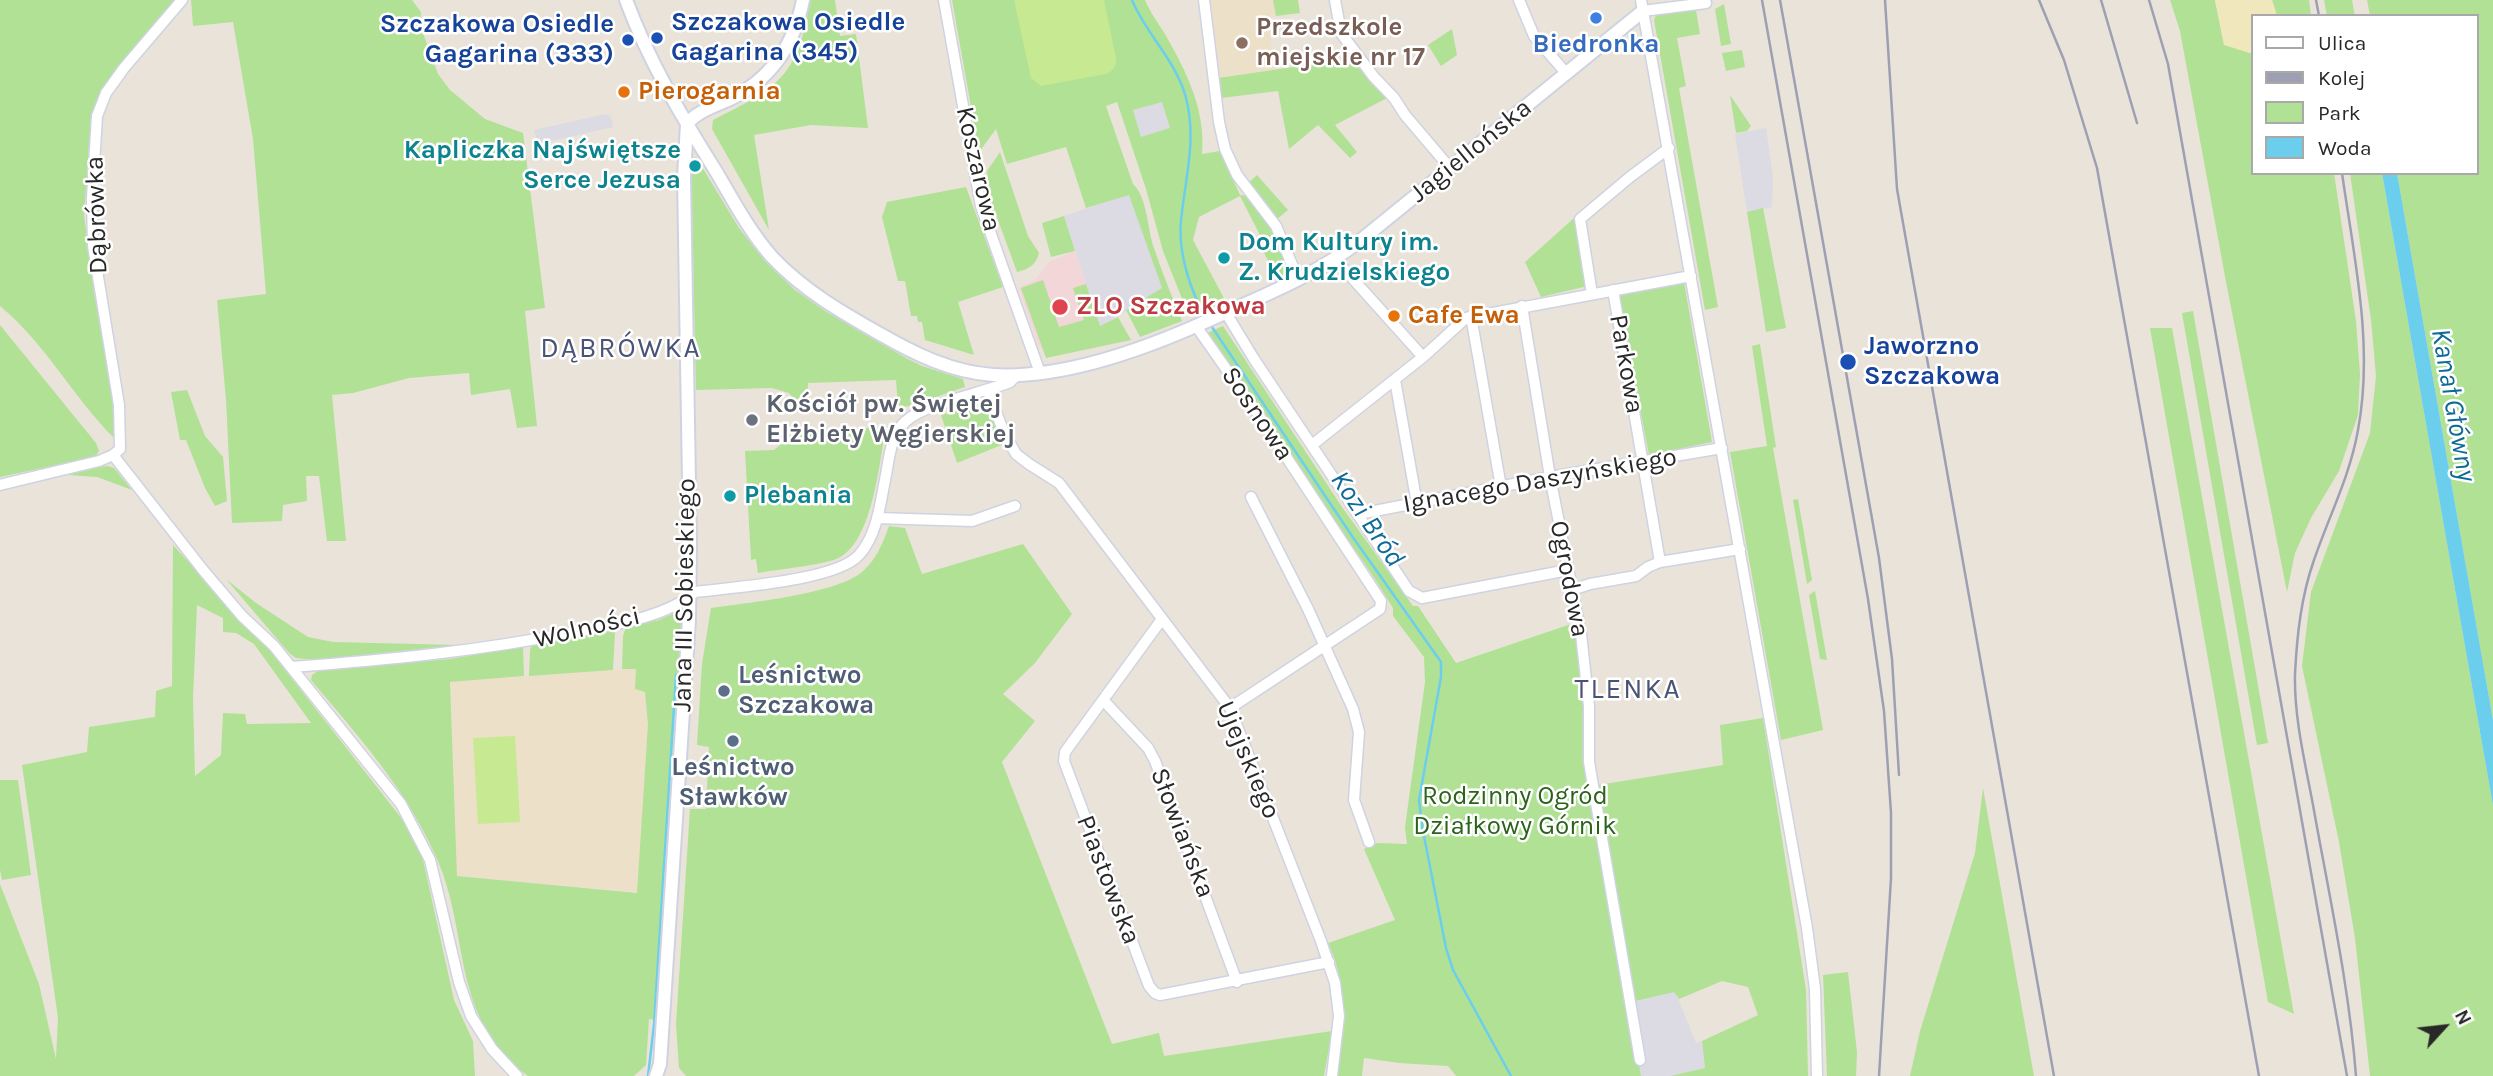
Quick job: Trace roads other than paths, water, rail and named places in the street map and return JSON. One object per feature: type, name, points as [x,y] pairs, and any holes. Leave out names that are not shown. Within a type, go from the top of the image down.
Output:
[{"type":"street","name":"Dąbrówka","points":[[113,455],[120,449],[119,405],[93,246],[92,198],[97,117],[106,93],[124,68],[182,0]]},
{"type":"street","name":"Jagiellońska","points":[[626,0],[654,68],[687,124],[759,240],[799,282],[822,300],[904,348],[942,364],[973,372],[1017,375],[1040,373],[1133,351],[1198,326],[1335,259],[1566,73],[1642,5]]},
{"type":"street","points":[[687,124],[704,111],[753,87],[776,64],[795,34],[803,0]]},
{"type":"street","name":"Koszarowa","points":[[944,0],[981,206],[1040,373]]},
{"type":"street","points":[[1205,0],[1219,122],[1225,149],[1237,175],[1276,226],[1298,279]]},
{"type":"street","points":[[1335,0],[1340,33],[1450,168]]},
{"type":"street","points":[[1519,0],[1534,36],[1566,73]]},
{"type":"street","points":[[1642,5],[1655,0]]},
{"type":"street","points":[[1642,5],[1706,3]]},
{"type":"street","points":[[1642,5],[1809,939],[1815,989],[1816,1076]]},
{"type":"street","name":"Jana III Sobieskiego","points":[[660,1072],[689,597],[684,177],[687,124]]},
{"type":"street","points":[[1592,294],[1580,219],[1669,148]]},
{"type":"street","points":[[1335,259],[1423,357]]},
{"type":"street","points":[[1312,444],[1395,380],[1471,316],[1690,276]]},
{"type":"street","name":"Parkowa","points":[[1613,290],[1660,562]]},
{"type":"street","name":"Ogrodowa","points":[[1522,306],[1550,477],[1581,634],[1589,706],[1589,762],[1640,1060]]},
{"type":"street","points":[[1224,314],[1409,591],[1422,598],[1570,580],[1590,584],[1636,576],[1660,562],[1740,549]]},
{"type":"street","points":[[1471,316],[1501,487]]},
{"type":"street","name":"Sosnowa","points":[[1198,326],[1381,601],[1380,609],[1324,646]]},
{"type":"street","name":"Ujejskiego","points":[[973,372],[1016,454],[1059,483],[1230,709],[1335,982],[1339,1016],[1332,1076]]},
{"type":"street","name":"Wolności","points":[[291,667],[446,654],[527,641],[625,623],[682,603],[695,592],[815,575],[840,568],[858,556],[871,536],[894,439],[902,424],[922,411],[984,392],[1010,382],[1017,375]]},
{"type":"street","points":[[1395,380],[1417,504]]},
{"type":"street","name":"Ignacego Daszyńskiego","points":[[1359,514],[1550,477],[1722,449]]},
{"type":"street","points":[[0,485],[99,461],[113,455],[211,579],[291,667],[401,804],[430,860],[459,982],[471,1016],[492,1049],[517,1076]]},
{"type":"street","points":[[1251,497],[1324,646],[1357,722],[1354,800],[1369,842]]},
{"type":"street","points":[[877,518],[972,521],[1015,506]]},
{"type":"street","name":"Piastowska","points":[[1162,619],[1065,752],[1064,761],[1149,986],[1160,995],[1329,962]]},
{"type":"street","points":[[1230,709],[1324,646]]},
{"type":"street","name":"Słowiańska","points":[[1103,700],[1148,748],[1155,761],[1237,982]]},
{"type":"water","points":[[2382,175],[2397,175],[2493,720],[2493,806]]},
{"type":"waterway","name":"Kozi Bród","points":[[1132,0],[1176,72],[1186,98],[1190,144],[1181,221],[1181,245],[1191,284],[1207,318]]},
{"type":"waterway","name":"Kozi Bród","points":[[1210,324],[1352,536],[1441,662],[1441,677],[1419,800],[1422,826],[1446,948],[1453,970],[1511,1076]]},
{"type":"waterway","points":[[648,1076],[654,1025],[676,675]]},
{"type":"railway","points":[[1762,0],[1868,599],[1884,711],[1891,813],[1891,878],[1879,1076]]},
{"type":"railway","points":[[1780,0],[1879,558],[1892,659],[1899,775]]},
{"type":"railway","points":[[1885,0],[1897,189],[2054,1076]]},
{"type":"railway","points":[[2039,0],[2064,60],[2097,168],[2259,1076]]},
{"type":"railway","points":[[2101,0],[2137,123]]},
{"type":"railway","points":[[2149,0],[2168,64],[2347,1076]]},
{"type":"railway","points":[[2316,0],[2319,14]]},
{"type":"railway","points":[[2342,175],[2357,269],[2363,334],[2362,398],[2350,464],[2306,588],[2298,631],[2295,690],[2301,740],[2344,974],[2356,1076]]},
{"type":"place","name":"Biedronka","points":[[1596,18]]},
{"type":"place","name":"Szczakowa Osiedle Gagarina (345)","points":[[657,38]]},
{"type":"place","name":"Szczakowa Osiedle Gagarina (333)","points":[[628,40]]},
{"type":"place","name":"Przedszkole miejskie nr 17","points":[[1242,43]]},
{"type":"place","name":"Pierogarnia","points":[[624,92]]},
{"type":"place","name":"Kapliczka Najświętsze Serce Jezusa","points":[[695,166]]},
{"type":"place","name":"Dom Kultury im. Z. Krudzielskiego","points":[[1224,258]]},
{"type":"place","name":"ZLO Szczakowa","points":[[1060,307]]},
{"type":"place","name":"Cafe Ewa","points":[[1394,316]]},
{"type":"place","name":"Jaworzno Szczakowa","points":[[1848,362]]},
{"type":"place","name":"Kościół pw. Świętej Elżbiety Węgierskiej","points":[[752,420]]},
{"type":"place","name":"Plebania","points":[[730,496]]},
{"type":"place","name":"Leśnictwo Szczakowa","points":[[724,691]]},
{"type":"place","name":"Leśnictwo Sławków","points":[[733,741]]},
{"type":"district","name":"DĄBRÓWKA","points":[[621,349]]},
{"type":"district","name":"TLENKA","points":[[1628,690]]},
{"type":"water label","name":"Kanał Główny","points":[[2453,405]]},
{"type":"park label","name":"Rodzinny Ogród Działkowy Górnik","points":[[1515,812]]}]
